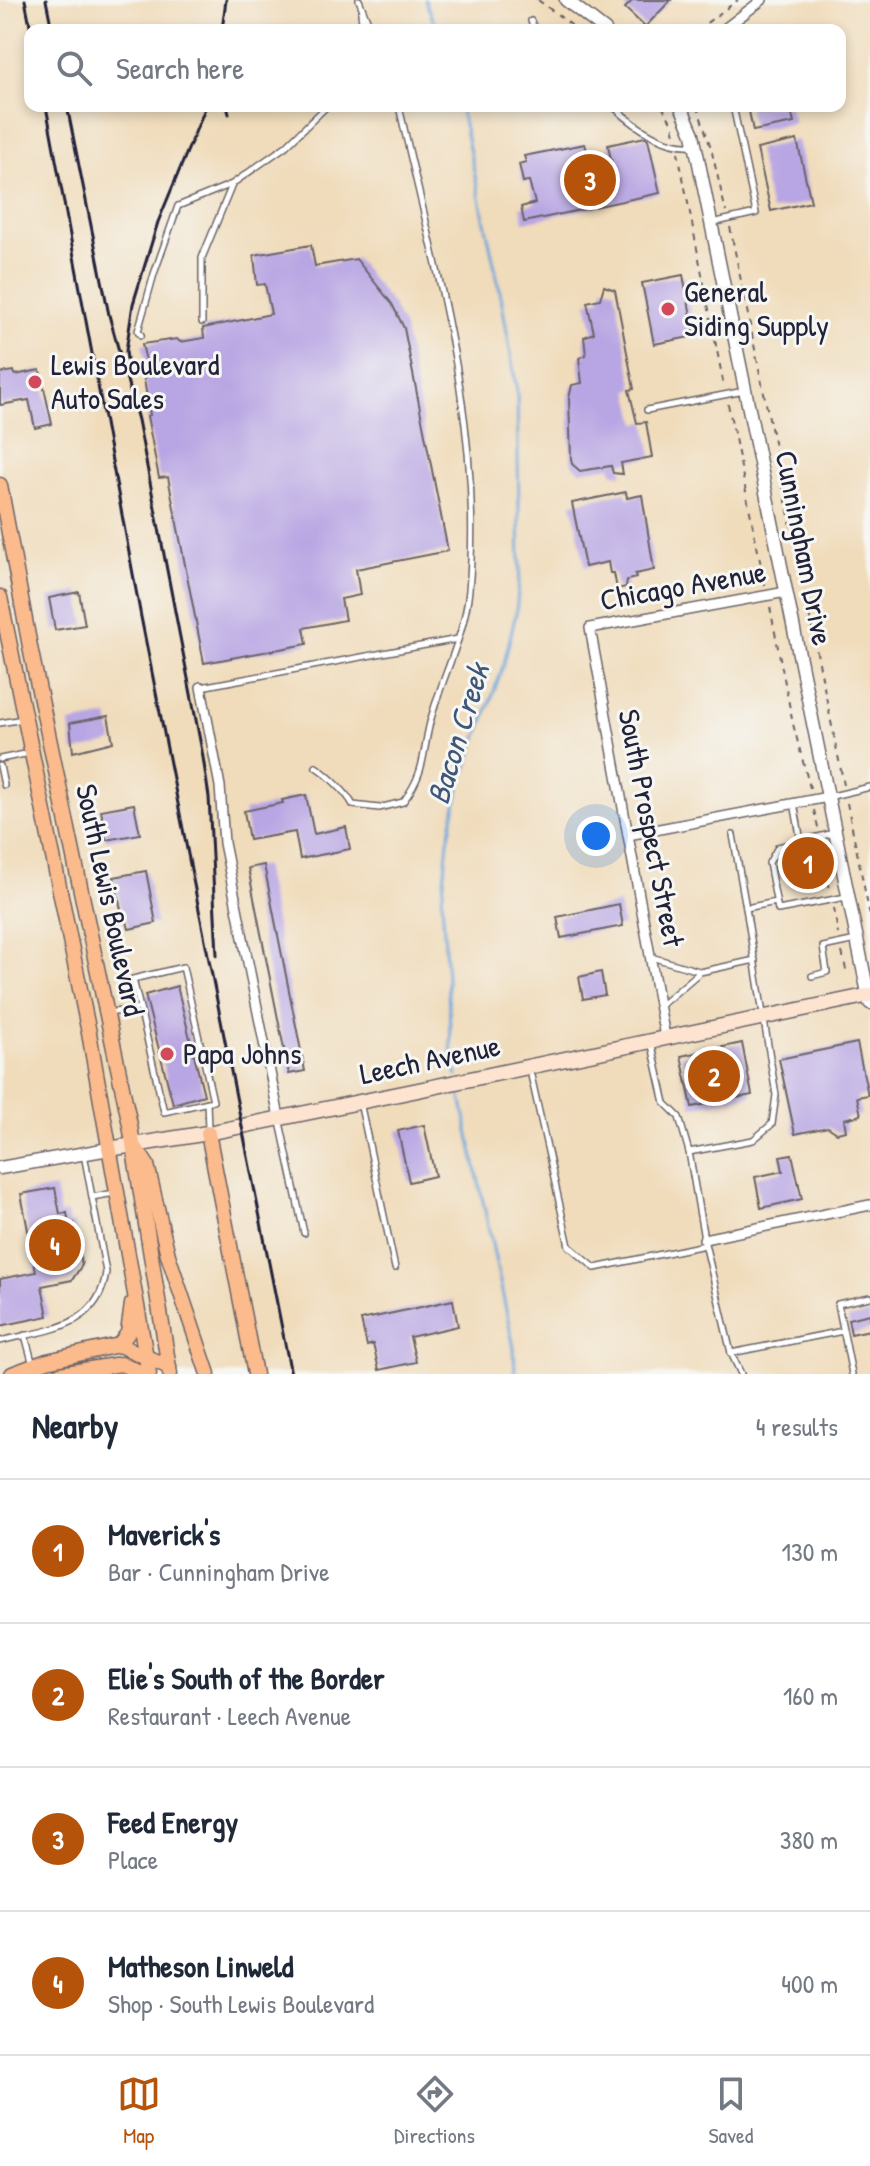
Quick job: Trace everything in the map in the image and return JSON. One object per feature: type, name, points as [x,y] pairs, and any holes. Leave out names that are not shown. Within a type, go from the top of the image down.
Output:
[{"type":"main road","name":"South Lewis Boulevard","points":[[0,485],[31,652],[134,1145],[170,1370]]},
{"type":"main road","name":"South Lewis Boulevard","points":[[0,597],[3,633],[24,718],[89,1033],[147,1374]]},
{"type":"main road","name":"Leech Avenue","points":[[109,1149],[208,1133],[869,998]]},
{"type":"main road","points":[[208,1133],[255,1374]]},
{"type":"main road","points":[[134,1145],[147,1165],[168,1255],[208,1374]]},
{"type":"main road","points":[[119,1345],[128,1333],[131,1320],[132,1280]]},
{"type":"main road","points":[[10,1373],[119,1345],[170,1370]]},
{"type":"main road","points":[[60,1374],[121,1364],[147,1374]]},
{"type":"street","points":[[566,0],[582,5],[599,24]]},
{"type":"street","points":[[732,24],[762,0]]},
{"type":"street","name":"Cunningham Drive","points":[[683,112],[696,145],[869,998]]},
{"type":"street","name":"Chicago Avenue","points":[[590,628],[786,592]]},
{"type":"street","name":"South Prospect Street","points":[[590,628],[660,1006],[658,1039]]},
{"type":"street","points":[[201,687],[220,786],[224,843],[279,1117]]},
{"type":"street","points":[[628,835],[828,797]]},
{"type":"street","name":"Leech Avenue","points":[[0,1168],[109,1149]]},
{"type":"street","points":[[704,1242],[870,1205]]},
{"type":"lane","points":[[362,24],[359,0],[369,24]]},
{"type":"lane","points":[[141,335],[138,331],[154,274],[178,206],[232,184],[286,146],[321,112]]},
{"type":"lane","points":[[316,767],[339,790],[348,794],[353,805],[379,808],[403,802],[419,776],[428,742],[429,723],[459,639],[469,592],[470,453],[456,364],[400,112]]},
{"type":"lane","points":[[619,112],[630,122],[668,143],[696,145]]},
{"type":"lane","points":[[711,223],[756,213],[734,112]]},
{"type":"lane","points":[[202,322],[202,258],[232,184]]},
{"type":"lane","points":[[647,410],[745,390]]},
{"type":"lane","points":[[201,687],[459,639]]},
{"type":"lane","points":[[0,723],[24,718]]},
{"type":"lane","points":[[0,759],[31,753]]},
{"type":"lane","points":[[0,766],[4,785]]},
{"type":"lane","points":[[828,797],[870,787]]},
{"type":"lane","points":[[794,803],[801,841]]},
{"type":"lane","points":[[835,833],[778,847],[769,863],[776,902],[778,910],[848,897]]},
{"type":"lane","points":[[689,1152],[753,1140],[772,1124],[776,1095],[733,835]]},
{"type":"lane","points":[[746,908],[776,902]]},
{"type":"lane","points":[[812,976],[827,972],[823,947],[857,940]]},
{"type":"lane","points":[[651,957],[700,972]]},
{"type":"lane","points":[[660,1006],[700,972],[755,960]]},
{"type":"lane","points":[[183,967],[213,1101],[164,1112],[140,1008],[133,979],[183,967]]},
{"type":"lane","points":[[107,1013],[140,1008]]},
{"type":"lane","points":[[658,1039],[665,1103],[679,1117],[689,1152],[704,1242],[731,1353],[741,1374]]},
{"type":"lane","points":[[529,1066],[569,1246],[595,1268],[704,1242]]},
{"type":"lane","points":[[207,1102],[208,1133]]},
{"type":"lane","points":[[360,1102],[395,1268]]},
{"type":"lane","points":[[279,1117],[304,1233]]},
{"type":"lane","points":[[0,1341],[69,1325],[79,1319],[105,1285],[106,1272],[84,1153]]},
{"type":"lane","points":[[92,1197],[116,1193]]},
{"type":"lane","points":[[852,1374],[838,1304],[870,1297]]},
{"type":"lane","points":[[731,1353],[843,1331]]},
{"type":"lane","points":[[25,1335],[33,1366]]},
{"type":"path","points":[[538,0],[570,24]]},
{"type":"path","points":[[705,24],[738,0]]},
{"type":"path","points":[[665,112],[673,125],[793,724],[803,753],[847,974]]},
{"type":"path","points":[[699,112],[728,219],[870,916]]},
{"type":"building","points":[[633,0],[671,0],[648,24],[642,24],[625,8]]},
{"type":"building","points":[[749,112],[791,112],[794,123],[753,131]]},
{"type":"building","points":[[645,137],[660,193],[524,222],[521,207],[535,203],[529,181],[523,182],[519,164],[526,162],[524,156],[585,144],[594,179],[614,175],[608,145]]},
{"type":"building","points":[[797,140],[811,202],[771,211],[757,149]]},
{"type":"building","points":[[311,245],[315,266],[356,259],[392,304],[404,328],[448,551],[356,569],[360,595],[341,599],[345,620],[304,628],[307,644],[204,663],[168,477],[159,478],[147,416],[150,415],[142,368],[147,366],[142,344],[204,338],[203,328],[271,314],[265,284],[257,285],[254,255]]},
{"type":"building","name":"General Siding Supply","points":[[683,275],[695,336],[654,344],[642,283]]},
{"type":"building","points":[[604,286],[615,290],[634,389],[629,390],[637,423],[646,422],[652,457],[621,463],[623,474],[613,473],[611,466],[580,471],[571,459],[569,398],[572,385],[582,383],[579,358],[586,355],[584,337],[594,333],[587,302],[600,299]]},
{"type":"building","points":[[40,370],[52,424],[35,428],[29,400],[0,405],[0,373],[14,371],[15,375]]},
{"type":"building","points":[[626,492],[627,498],[642,495],[654,570],[635,574],[636,578],[627,580],[626,587],[617,589],[608,562],[585,567],[572,503]]},
{"type":"building","points":[[79,592],[85,625],[55,630],[49,598]]},
{"type":"building","points":[[108,716],[113,742],[73,752],[70,723]]},
{"type":"building","points":[[306,795],[314,834],[346,827],[350,849],[300,859],[295,832],[249,840],[244,811]]},
{"type":"building","points":[[134,804],[140,834],[106,840],[101,810]]},
{"type":"building","points":[[818,850],[824,880],[791,887],[788,877],[798,875],[794,855]]},
{"type":"building","points":[[264,865],[305,1071],[289,1074],[248,868]]},
{"type":"building","points":[[146,871],[156,923],[129,929],[126,918],[123,919],[114,877]]},
{"type":"building","points":[[619,904],[623,926],[561,938],[557,917]]},
{"type":"building","points":[[601,972],[605,995],[583,999],[579,977]]},
{"type":"building","points":[[177,986],[204,1095],[173,1104],[145,995]]},
{"type":"building","points":[[742,1043],[752,1095],[692,1107],[681,1056]]},
{"type":"building","points":[[857,1043],[868,1095],[857,1097],[861,1115],[844,1119],[846,1131],[837,1133],[828,1127],[795,1134],[779,1059]]},
{"type":"building","points":[[424,1125],[435,1176],[409,1182],[398,1131]]},
{"type":"building","points":[[792,1154],[802,1199],[761,1208],[755,1177],[783,1171],[780,1156]]},
{"type":"building","points":[[55,1188],[60,1214],[67,1213],[69,1224],[74,1223],[82,1265],[72,1280],[42,1286],[48,1316],[0,1326],[0,1279],[36,1272],[21,1194]]},
{"type":"building","points":[[453,1300],[458,1326],[410,1337],[416,1362],[379,1370],[373,1344],[367,1346],[361,1320]]},
{"type":"building","points":[[870,1314],[870,1330],[851,1334],[848,1319]]},
{"type":"waterway","name":"Bacon Creek","points":[[425,0],[435,24]]},
{"type":"waterway","name":"Bacon Creek","points":[[457,1076],[452,1057],[442,900],[448,841],[460,786],[504,663],[516,613],[520,571],[517,392],[501,296],[461,112]]},
{"type":"waterway","name":"Bacon Creek","points":[[459,1088],[514,1348],[515,1374]]},
{"type":"railway","points":[[25,0],[30,24]]},
{"type":"railway","points":[[46,0],[51,24]]},
{"type":"railway","points":[[223,24],[226,0]]},
{"type":"railway","points":[[47,112],[141,617],[291,1374]]},
{"type":"railway","points":[[68,112],[109,315],[138,420],[202,751],[209,797],[217,955]]},
{"type":"railway","points":[[127,360],[133,304],[158,222],[204,112]]},
{"type":"place","name":"Feed Energy","points":[[590,180]]},
{"type":"place","name":"General Siding Supply","points":[[668,309]]},
{"type":"place","name":"Lewis Boulevard Auto Sales","points":[[35,382]]},
{"type":"place","name":"Maverick's","points":[[808,863]]},
{"type":"place","name":"Papa Johns","points":[[167,1054]]},
{"type":"place","name":"Elie's South of the Border","points":[[714,1076]]},
{"type":"place","name":"Matheson Linweld","points":[[55,1245]]}]
